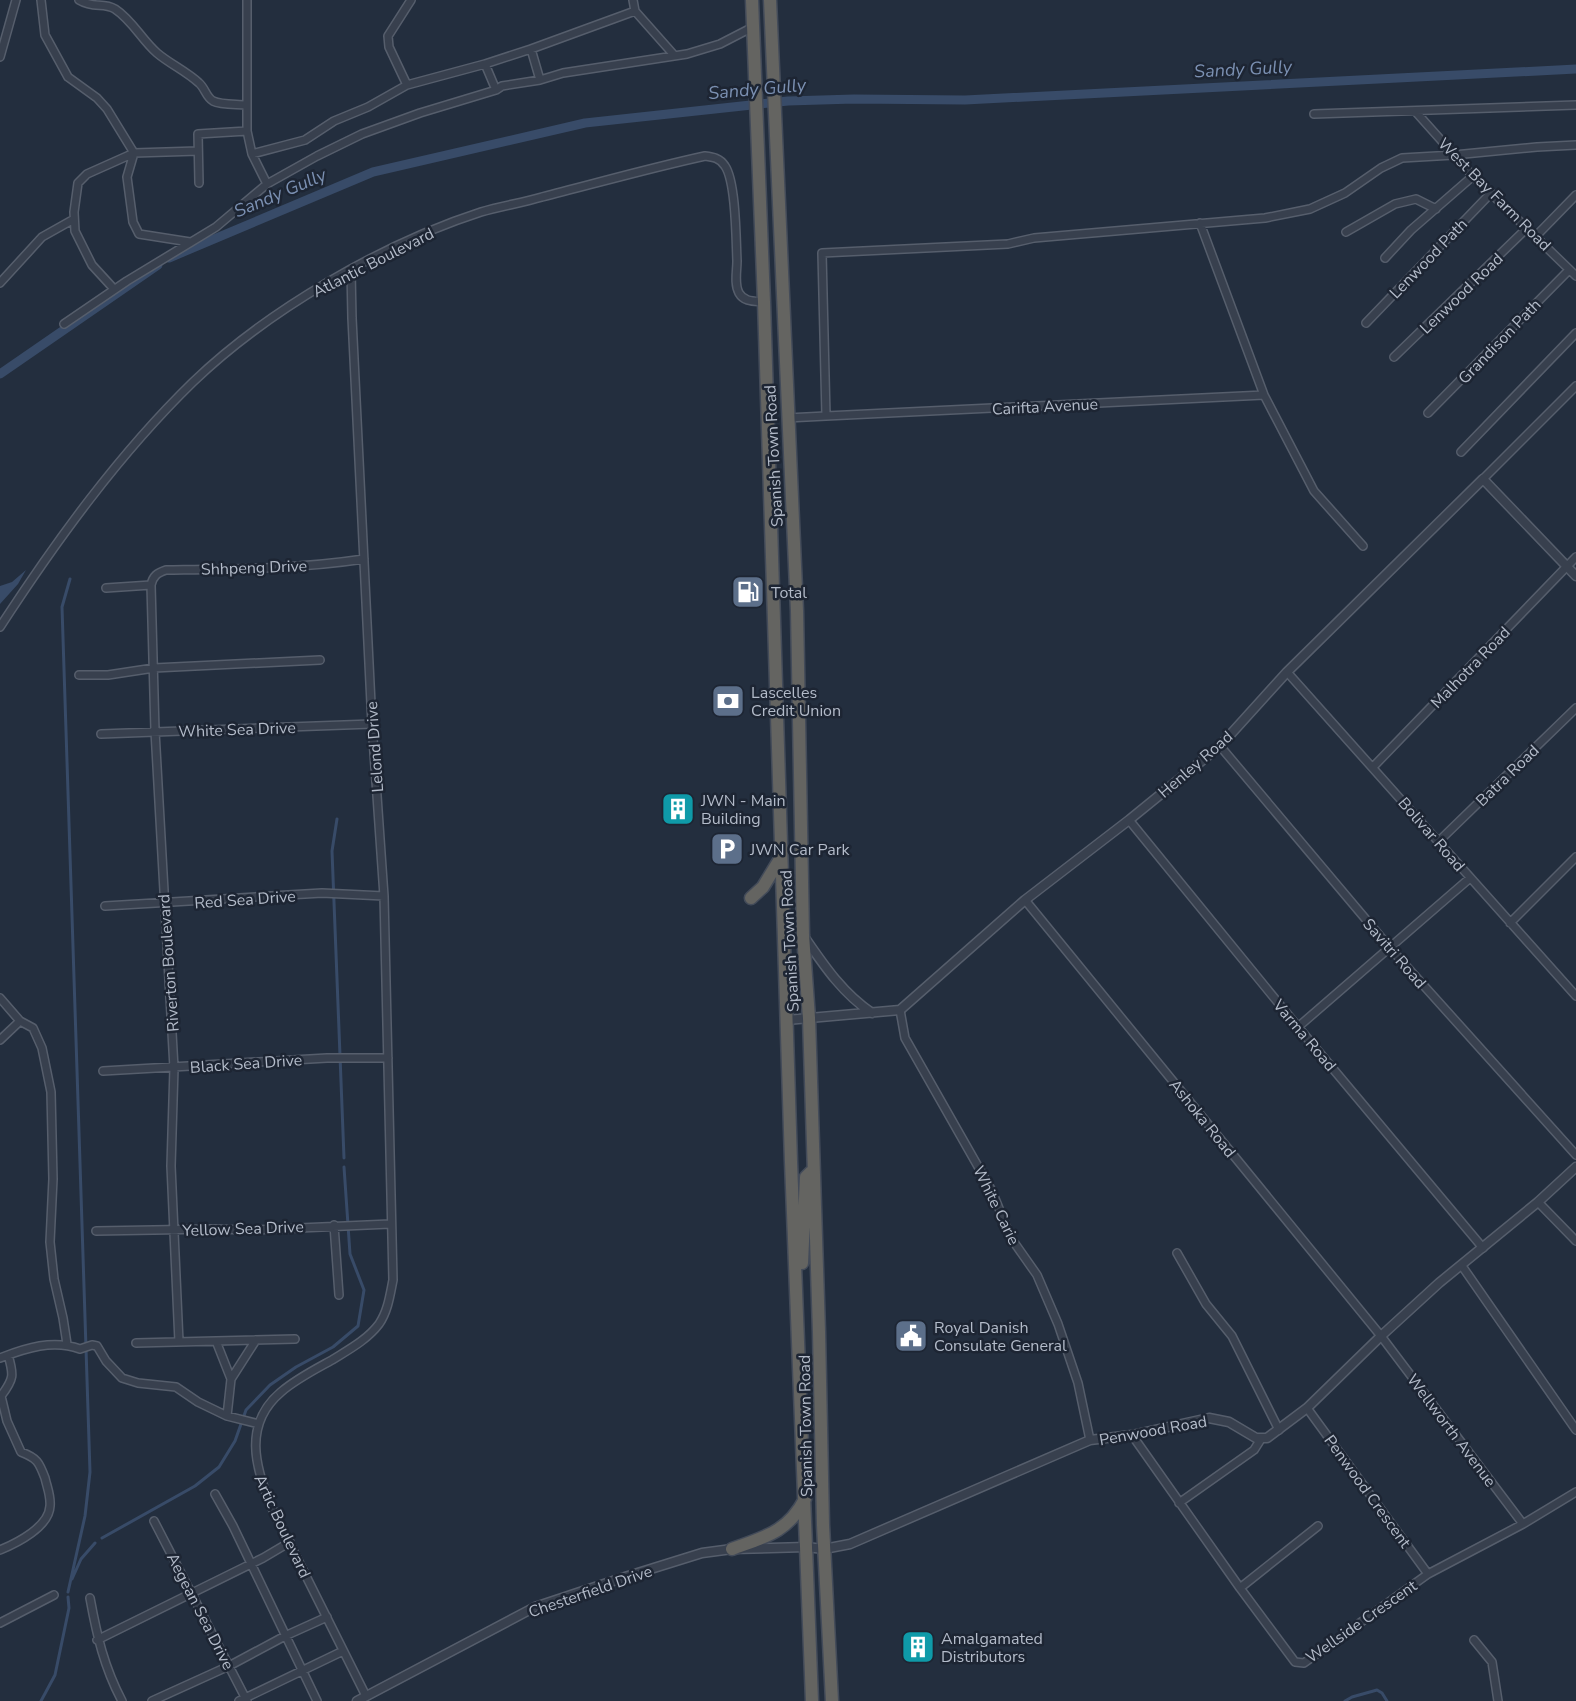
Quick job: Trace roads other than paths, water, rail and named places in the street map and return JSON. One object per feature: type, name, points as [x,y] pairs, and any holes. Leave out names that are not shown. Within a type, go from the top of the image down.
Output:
[{"type":"highway","name":"Spanish Town Road","points":[[752,0],[764,302],[796,1314],[812,1701]]},
{"type":"highway","name":"Spanish Town Road","points":[[770,0],[797,610],[803,934],[809,1018],[824,1549],[832,1701]]},
{"type":"highway","points":[[774,612],[797,610]]},
{"type":"highway","points":[[751,898],[763,887],[782,856]]},
{"type":"highway","points":[[796,1314],[801,1308],[806,1177],[814,1172]]},
{"type":"highway","points":[[732,1548],[766,1537],[784,1527],[798,1512],[805,1498]]},
{"type":"street","points":[[0,57],[16,0]]},
{"type":"street","points":[[41,0],[45,35],[68,77],[97,98],[107,109],[134,153],[127,177],[133,222],[139,234],[191,242]]},
{"type":"street","points":[[79,0],[88,6],[113,8],[140,33],[157,53],[182,68],[215,102],[246,105]]},
{"type":"street","points":[[247,0],[247,131],[252,154],[267,184]]},
{"type":"street","points":[[407,85],[388,47],[388,36],[411,0]]},
{"type":"street","points":[[633,0],[635,11],[674,56]]},
{"type":"street","points":[[252,154],[305,140],[334,121],[368,107],[407,85],[485,64],[635,11]]},
{"type":"street","points":[[64,324],[216,227],[267,184],[362,134],[420,113],[496,90],[502,86],[540,80],[563,73],[674,56],[720,44],[753,27]]},
{"type":"street","points":[[531,49],[540,80]]},
{"type":"street","points":[[485,64],[496,90]]},
{"type":"street","points":[[1314,114],[1576,105]]},
{"type":"street","name":"West Bay Farm Road","points":[[1415,111],[1473,176],[1574,274]]},
{"type":"street","points":[[199,183],[198,134],[247,131]]},
{"type":"street","points":[[826,416],[822,253],[1008,244],[1034,238],[1265,218],[1310,209],[1345,193],[1381,168],[1402,158],[1576,145]]},
{"type":"street","points":[[114,290],[92,265],[75,231],[78,183],[87,174],[134,153],[198,151]]},
{"type":"street","name":"Atlantic Boulevard","points":[[0,627],[33,576],[113,471],[194,381],[256,329],[289,306],[351,270],[415,238],[481,212],[705,156],[718,159],[725,165],[730,180],[736,251],[736,283],[739,294],[748,301],[764,302]]},
{"type":"street","points":[[1385,258],[1411,230],[1473,176]]},
{"type":"street","name":"Lenwood Path","points":[[1366,323],[1491,193]]},
{"type":"street","points":[[1536,236],[1576,195]]},
{"type":"street","points":[[1346,232],[1395,204],[1416,199],[1436,209]]},
{"type":"street","points":[[0,283],[42,237],[74,219]]},
{"type":"street","points":[[1200,223],[1264,395],[1314,491],[1363,546]]},
{"type":"street","name":"Lenwood Road","points":[[1394,357],[1527,228]]},
{"type":"street","name":"Lelond Drive","points":[[351,270],[372,724],[384,896],[390,1224]]},
{"type":"street","name":"Grandison Path","points":[[1428,413],[1574,274]]},
{"type":"street","points":[[1461,452],[1576,333]]},
{"type":"street","name":"Henley Road","points":[[900,1010],[1025,900],[1220,746],[1287,672],[1576,386]]},
{"type":"street","name":"Carifta Avenue","points":[[787,418],[1264,395]]},
{"type":"street","points":[[1483,479],[1576,576]]},
{"type":"street","name":"Malhotra Road","points":[[1373,767],[1576,557]]},
{"type":"street","name":"Shhpeng Drive","points":[[151,585],[158,573],[166,570],[269,569],[364,559]]},
{"type":"street","points":[[106,588],[151,585]]},
{"type":"street","name":"Riverton Boulevard","points":[[151,585],[164,903],[174,1068],[171,1166],[179,1342]]},
{"type":"street","points":[[79,675],[108,675],[154,668],[320,660]]},
{"type":"street","name":"Bolivar Road","points":[[1287,672],[1576,996]]},
{"type":"street","name":"Batra Road","points":[[1438,842],[1576,708]]},
{"type":"street","name":"White Sea Drive","points":[[101,734],[372,724]]},
{"type":"street","name":"Savitri Road","points":[[1220,746],[1390,948],[1576,1155]]},
{"type":"street","name":"Varma Road","points":[[1129,820],[1483,1248]]},
{"type":"street","points":[[1510,923],[1576,856]]},
{"type":"street","points":[[1298,1027],[1470,878]]},
{"type":"street","name":"Red Sea Drive","points":[[105,906],[322,893],[384,896]]},
{"type":"street","name":"Ashoka Road","points":[[1025,900],[1381,1336]]},
{"type":"street","points":[[784,934],[803,934],[838,985],[854,1001],[872,1013]]},
{"type":"street","points":[[0,998],[20,1021],[33,1028],[42,1048],[51,1092],[53,1179],[50,1242],[54,1279],[67,1344]]},
{"type":"street","points":[[787,1020],[900,1010]]},
{"type":"street","name":"White Carie","points":[[900,1010],[905,1038],[992,1191],[1011,1238],[1037,1275],[1054,1314],[1078,1383],[1090,1440]]},
{"type":"street","points":[[0,1040],[20,1021]]},
{"type":"street","name":"Black Sea Drive","points":[[103,1071],[332,1058],[388,1058]]},
{"type":"street","points":[[1179,1503],[1254,1450],[1261,1439],[1279,1430],[1307,1408],[1439,1283],[1538,1202],[1576,1167]]},
{"type":"street","points":[[1538,1202],[1576,1241]]},
{"type":"street","name":"Yellow Sea Drive","points":[[96,1231],[211,1228],[254,1230],[390,1224]]},
{"type":"street","name":"Artic Boulevard","points":[[366,1696],[260,1479],[255,1447],[255,1423],[280,1393],[349,1349],[380,1323],[389,1301],[393,1280],[390,1224]]},
{"type":"street","points":[[334,1225],[339,1295]]},
{"type":"street","points":[[1177,1253],[1206,1304],[1232,1336],[1279,1430]]},
{"type":"street","points":[[1462,1266],[1576,1430]]},
{"type":"street","name":"Wellworth Avenue","points":[[1381,1336],[1523,1524]]},
{"type":"street","points":[[136,1343],[296,1339]]},
{"type":"street","points":[[227,1416],[231,1379],[256,1340]]},
{"type":"street","points":[[216,1341],[231,1379]]},
{"type":"street","points":[[0,1359],[25,1348],[67,1344],[80,1349],[92,1345],[97,1346],[106,1361],[122,1378],[138,1383],[176,1386],[198,1402],[227,1416],[255,1423]]},
{"type":"street","points":[[0,1550],[23,1539],[48,1516],[51,1507],[50,1496],[40,1465],[34,1457],[21,1452],[3,1410],[1,1396],[10,1384],[13,1372],[8,1355]]},
{"type":"street","name":"Penwood Crescent","points":[[1307,1408],[1428,1574]]},
{"type":"street","name":"Penwood Road","points":[[806,1547],[824,1549],[850,1544],[1090,1440],[1132,1435],[1209,1418],[1229,1422],[1261,1439]]},
{"type":"street","name":"Wellside Crescent","points":[[1132,1435],[1240,1588],[1295,1662],[1300,1664],[1428,1574],[1523,1524],[1576,1492]]},
{"type":"street","points":[[215,1494],[316,1701]]},
{"type":"street","name":"Aegean Sea Drive","points":[[154,1521],[229,1666],[244,1700]]},
{"type":"street","points":[[1240,1588],[1318,1526]]},
{"type":"street","points":[[97,1640],[290,1542]]},
{"type":"street","name":"Chesterfield Drive","points":[[357,1701],[535,1607],[691,1557],[732,1548],[806,1547]]},
{"type":"street","points":[[0,1623],[54,1595]]},
{"type":"street","points":[[90,1598],[97,1640],[110,1678],[122,1701]]},
{"type":"street","points":[[152,1701],[327,1617]]},
{"type":"street","points":[[1474,1640],[1492,1662],[1498,1701]]},
{"type":"street","points":[[244,1700],[343,1651]]},
{"type":"water","points":[[26,570],[18,584],[0,604],[0,586],[12,582]]},
{"type":"waterway","name":"Sandy Gully","points":[[169,258],[373,172],[585,123],[788,101],[965,100],[1576,69]]},
{"type":"waterway","name":"Sandy Gully","points":[[0,374],[158,265]]},
{"type":"waterway","points":[[68,1592],[85,1516],[90,1472],[62,607],[70,579]]},
{"type":"waterway","points":[[337,819],[332,851],[344,1158]]},
{"type":"waterway","points":[[102,1538],[195,1486],[219,1467],[235,1441],[246,1410],[270,1385],[296,1367],[333,1347],[358,1326],[364,1290],[350,1254],[344,1167]]},
{"type":"waterway","points":[[72,1579],[81,1559],[95,1543]]},
{"type":"waterway","points":[[41,1701],[55,1675],[69,1608],[68,1597]]},
{"type":"waterway","points":[[1345,1701],[1377,1690],[1387,1701]]},
{"type":"place","name":"Total","points":[[748,592]]},
{"type":"place","name":"Lascelles Credit Union","points":[[728,701]]},
{"type":"place","name":"JWN - Main Building","points":[[678,809]]},
{"type":"place","name":"JWN Car Park","points":[[727,849]]},
{"type":"place","name":"Royal Danish Consulate General","points":[[911,1336]]},
{"type":"place","name":"Amalgamated Distributors","points":[[918,1647]]}]
